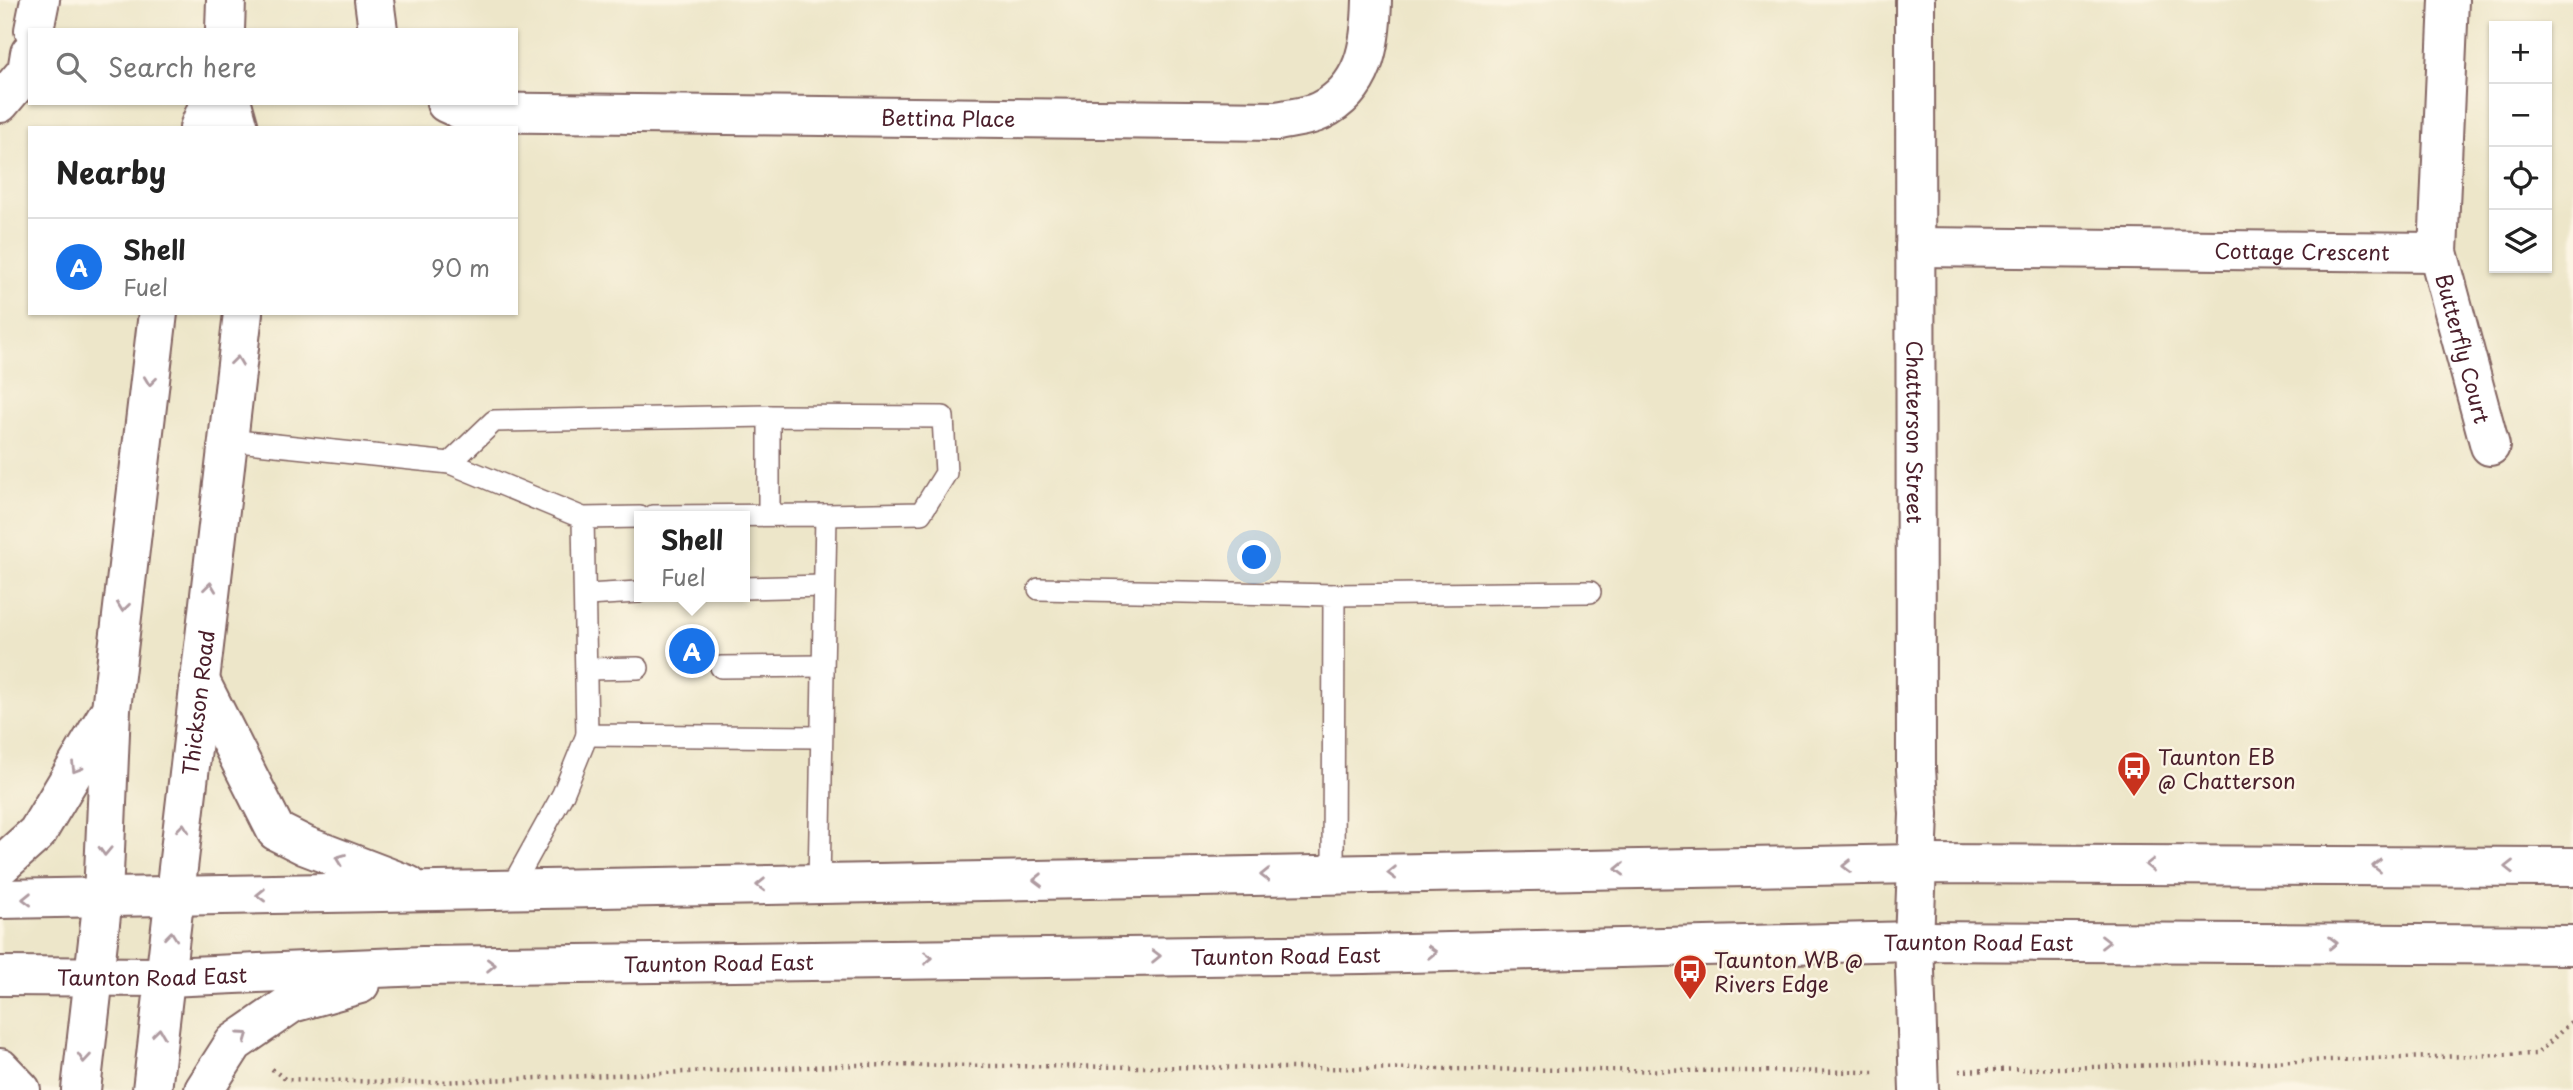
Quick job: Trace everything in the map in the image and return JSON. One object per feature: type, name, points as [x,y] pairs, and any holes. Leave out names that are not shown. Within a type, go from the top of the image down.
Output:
[{"type":"main road","points":[[34,28],[40,0]]},
{"type":"main road","points":[[225,28],[226,0]]},
{"type":"main road","points":[[374,0],[378,28]]},
{"type":"main road","name":"Bettina Place","points":[[450,105],[466,112],[1278,121],[1320,111],[1356,83],[1371,34],[1372,0]]},
{"type":"main road","name":"Chatterson Street","points":[[1915,0],[1916,769],[1919,814],[1914,941],[1918,1081]]},
{"type":"main road","points":[[2438,252],[2449,0]]},
{"type":"main road","points":[[0,103],[27,71],[28,65]]},
{"type":"main road","points":[[200,126],[208,105]]},
{"type":"main road","points":[[233,105],[238,126]]},
{"type":"main road","name":"Cottage Crescent","points":[[1915,247],[2438,252]]},
{"type":"main road","name":"Butterfly Court","points":[[2438,252],[2490,446]]},
{"type":"main road","points":[[81,1090],[103,897],[111,709],[158,315]]},
{"type":"main road","name":"Thickson Road","points":[[152,1090],[243,315]]},
{"type":"main road","points":[[199,679],[276,831],[306,846],[427,892]]},
{"type":"main road","points":[[0,866],[37,833],[111,709]]},
{"type":"main road","points":[[0,900],[1916,864],[2573,867]]},
{"type":"main road","name":"Taunton Road East","points":[[0,976],[167,977],[423,966],[1364,954],[1914,941],[2573,945]]},
{"type":"main road","points":[[204,1090],[234,1043],[292,1003],[423,966]]},
{"type":"main road","points":[[0,1068],[21,1090]]},
{"type":"lane","points":[[769,416],[769,513]]},
{"type":"lane","points":[[450,463],[494,421],[943,416],[946,473],[921,513],[750,513]]},
{"type":"lane","points":[[228,440],[450,463],[583,518],[634,517]]},
{"type":"lane","points":[[819,884],[826,515]]},
{"type":"lane","points":[[510,890],[563,794],[587,735],[583,518]]},
{"type":"lane","points":[[750,588],[824,586]]},
{"type":"lane","points":[[1039,589],[1334,595],[1590,592]]},
{"type":"lane","points":[[586,596],[634,592]]},
{"type":"lane","points":[[1333,874],[1334,595]]},
{"type":"lane","points":[[722,667],[822,666]]},
{"type":"lane","points":[[587,669],[638,668]]},
{"type":"lane","points":[[587,735],[821,737]]},
{"type":"path","points":[[234,1043],[285,1079],[415,1083],[858,1065],[1918,1081],[2537,1054],[2573,1020]]},
{"type":"path","points":[[407,1090],[415,1083]]},
{"type":"place","name":"Shell","points":[[692,651]]},
{"type":"place","name":"Taunton EB @ Chatterson","points":[[2134,798]]},
{"type":"place","name":"Taunton WB @ Rivers Edge","points":[[1690,1001]]}]
